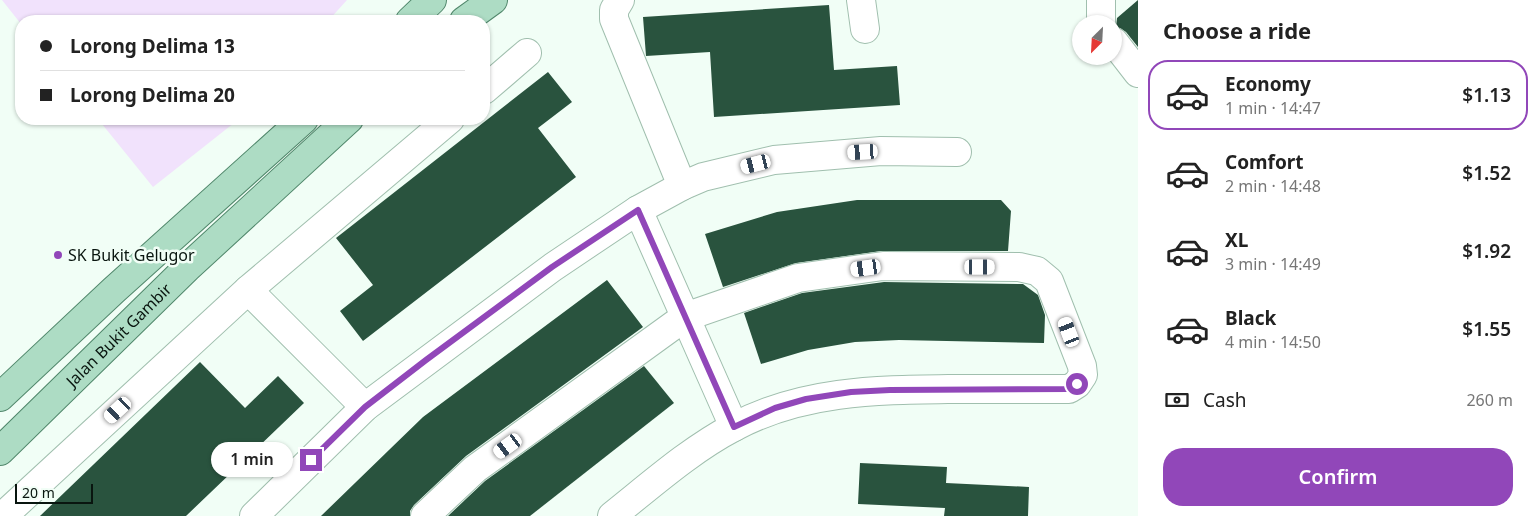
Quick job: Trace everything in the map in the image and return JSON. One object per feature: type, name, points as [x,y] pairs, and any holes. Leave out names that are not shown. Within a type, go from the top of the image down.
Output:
[{"type":"main road","points":[[416,15],[432,0]]},
{"type":"main road","points":[[472,15],[493,0]]},
{"type":"main road","name":"Jalan Bukit Gambir","points":[[0,397],[114,290],[297,125]]},
{"type":"main road","name":"Jalan Bukit Gambir","points":[[0,451],[187,268],[342,125]]},
{"type":"street","points":[[620,0],[614,10],[614,19],[682,186]]},
{"type":"street","points":[[861,0],[865,30]]},
{"type":"street","points":[[1101,0],[1101,15]]},
{"type":"street","points":[[1122,52],[1138,73]]},
{"type":"street","points":[[490,85],[528,53]]},
{"type":"street","points":[[3,516],[248,290],[443,125]]},
{"type":"street","points":[[270,511],[365,407],[552,267],[638,210],[682,186],[703,177],[774,160],[881,151],[957,152]]},
{"type":"street","points":[[638,210],[734,427]]},
{"type":"street","points":[[425,516],[475,469],[685,317],[798,278],[883,266],[1019,267],[1037,271],[1049,281],[1082,366],[1083,376],[1077,384],[1069,389],[890,390],[851,392],[806,399],[775,408],[734,427],[695,452],[612,516]]},
{"type":"street","points":[[248,290],[365,407]]},
{"type":"shaded area","points":[[2,0],[347,0],[333,15],[15,16]]},
{"type":"shaded area","points":[[103,125],[231,125],[153,187]]},
{"type":"building","points":[[1138,0],[1138,47],[1122,29],[1120,15]]},
{"type":"building","points":[[829,5],[834,70],[897,66],[900,105],[714,117],[710,52],[646,56],[643,17]]},
{"type":"building","points":[[548,72],[572,102],[538,128],[576,177],[363,341],[340,311],[373,285],[336,238],[480,125],[490,125],[490,117]]},
{"type":"building","points":[[857,200],[1001,200],[1011,211],[1008,251],[881,251],[796,263],[723,287],[705,234],[777,212]]},
{"type":"building","points":[[607,280],[643,327],[466,456],[414,505],[410,511],[410,516],[321,516],[423,417]]},
{"type":"building","points":[[884,282],[1023,284],[1038,295],[1045,315],[1044,343],[899,340],[855,342],[808,350],[761,364],[744,313],[802,293]]},
{"type":"building","points":[[200,362],[245,408],[278,376],[304,403],[186,516],[40,516]]},
{"type":"building","points":[[644,366],[674,403],[530,516],[448,516],[485,481]]},
{"type":"building","points":[[860,463],[947,467],[946,483],[1029,487],[1028,516],[944,516],[945,508],[858,504]]},
{"type":"place","name":"SK Bukit Gelugor","points":[[58,255]]},
{"type":"route","points":[[311,460],[365,407],[426,360],[552,267],[638,210],[734,427],[775,408],[806,399],[851,392],[1069,389],[1077,384]]}]
